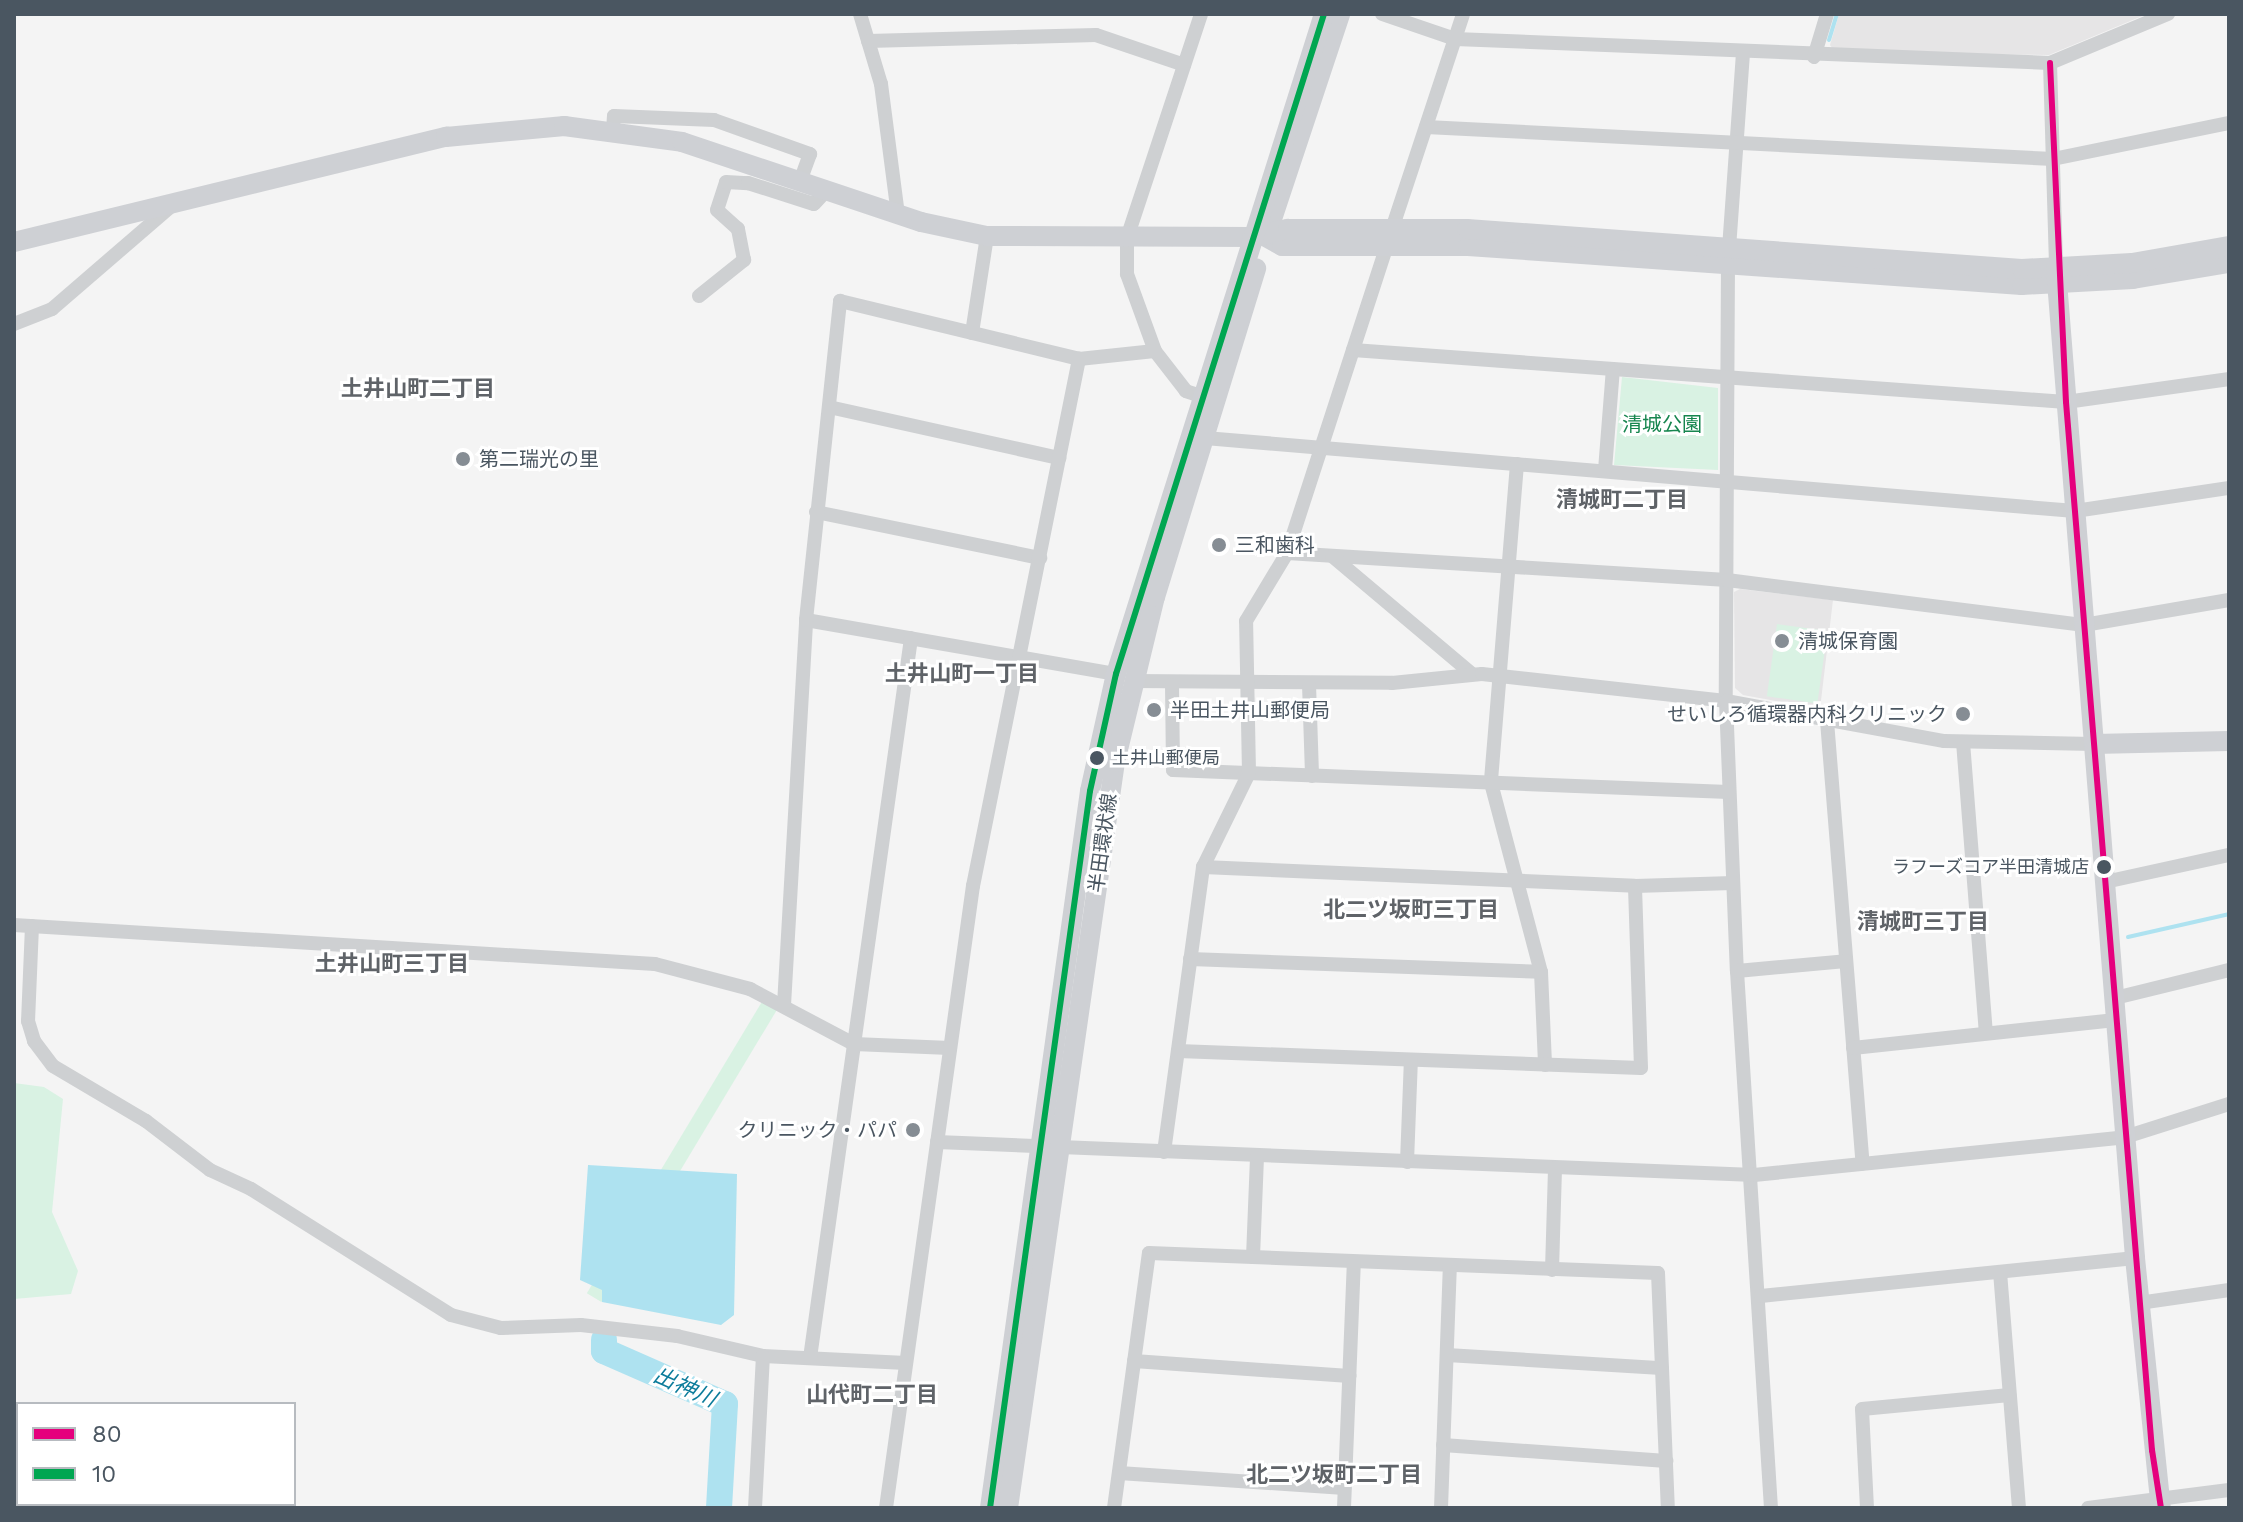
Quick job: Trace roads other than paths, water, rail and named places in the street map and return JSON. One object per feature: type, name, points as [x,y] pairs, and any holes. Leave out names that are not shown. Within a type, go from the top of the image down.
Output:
[{"type":"street","points":[[860,14],[881,84],[898,215]]},
{"type":"street","points":[[1201,14],[1127,238],[1127,274],[1155,351],[1186,391],[1201,396]]},
{"type":"street","name":"半田環状線","points":[[1124,677],[1205,438],[1324,14]]},
{"type":"street","name":"半田環状線","points":[[1008,1508],[1090,791],[1201,396],[1340,14]]},
{"type":"street","points":[[1382,14],[1455,39],[1814,57],[2050,63],[2168,14]]},
{"type":"street","points":[[1164,1152],[1203,867],[1249,773],[1250,607],[1287,553],[1463,14]]},
{"type":"street","points":[[1814,57],[1827,14]]},
{"type":"street","points":[[868,41],[1096,35],[1184,65]]},
{"type":"street","points":[[1743,53],[1729,254],[1726,701],[1737,971],[1754,1175],[1771,1508]]},
{"type":"street","points":[[2050,63],[2056,276],[2135,1258],[2160,1504]]},
{"type":"street","points":[[613,130],[614,116],[714,120],[810,154],[800,182]]},
{"type":"street","points":[[1426,127],[2053,159],[2229,123]]},
{"type":"street","points":[[14,242],[178,200],[480,131],[613,130],[682,142],[898,215],[987,236],[1259,237],[1282,246],[1389,237],[2133,279],[2229,263]]},
{"type":"street","points":[[699,296],[744,260],[738,229],[717,210],[726,182],[748,183],[814,204],[826,191]]},
{"type":"street","points":[[14,324],[52,309],[178,200]]},
{"type":"street","points":[[972,333],[987,236]]},
{"type":"street","points":[[2056,276],[2229,246]]},
{"type":"street","points":[[784,1005],[806,620],[840,301],[1079,359],[1155,351]]},
{"type":"street","points":[[1353,350],[2066,402],[2229,379]]},
{"type":"street","points":[[886,1508],[973,886],[1079,359]]},
{"type":"street","points":[[1605,470],[1613,369]]},
{"type":"street","points":[[829,407],[1059,458]]},
{"type":"street","points":[[1205,438],[2075,511],[2229,488]]},
{"type":"street","points":[[1517,464],[1491,783],[1541,972],[1545,1065]]},
{"type":"street","points":[[816,512],[1040,558]]},
{"type":"street","points":[[1287,553],[1509,564],[1727,580],[2084,625],[2229,600]]},
{"type":"street","points":[[1332,556],[1471,673]]},
{"type":"street","points":[[806,620],[1172,685],[1392,683],[1471,673],[1726,701],[1827,721],[1963,742],[2094,744],[2229,741]]},
{"type":"street","points":[[810,1358],[911,638]]},
{"type":"street","points":[[1309,684],[1312,776]]},
{"type":"street","points":[[1172,685],[1173,770],[1729,792]]},
{"type":"street","points":[[1827,721],[1863,1164]]},
{"type":"street","points":[[1963,742],[1986,1033]]},
{"type":"street","points":[[2105,882],[2229,855]]},
{"type":"street","points":[[1203,867],[1635,886],[1733,883]]},
{"type":"street","points":[[1178,1051],[1641,1068],[1635,886]]},
{"type":"street","points":[[14,925],[619,960],[721,978],[784,1005],[854,1044],[950,1048]]},
{"type":"street","points":[[32,926],[28,1021],[34,1041],[53,1066],[413,1295],[478,1326],[581,1325],[677,1336],[763,1356],[906,1363]]},
{"type":"street","points":[[1190,959],[1541,972]]},
{"type":"street","points":[[1737,971],[1846,961]]},
{"type":"street","points":[[2115,998],[2229,970]]},
{"type":"street","points":[[1853,1048],[2116,1020]]},
{"type":"street","points":[[1407,1162],[1411,1060]]},
{"type":"street","points":[[937,1142],[1754,1175],[2125,1137],[2229,1104]]},
{"type":"street","name":"半田環状線","points":[[990,1508],[1050,1147]]},
{"type":"street","points":[[1253,1257],[1257,1156]]},
{"type":"street","points":[[1552,1270],[1555,1168]]},
{"type":"street","points":[[1114,1508],[1149,1253],[1658,1273],[1668,1508]]},
{"type":"street","points":[[1761,1296],[2135,1258]]},
{"type":"street","points":[[1344,1508],[1354,1262]]},
{"type":"street","points":[[1441,1508],[1450,1266]]},
{"type":"street","points":[[2000,1272],[2019,1508]]},
{"type":"street","points":[[2139,1303],[2229,1290]]},
{"type":"street","points":[[1447,1355],[1662,1368]]},
{"type":"street","points":[[755,1508],[763,1356]]},
{"type":"street","points":[[1134,1361],[1349,1376]]},
{"type":"street","points":[[1867,1508],[1862,1409],[2009,1395]]},
{"type":"street","points":[[1443,1445],[1666,1461]]},
{"type":"street","points":[[1119,1473],[1345,1488]]},
{"type":"street","points":[[2088,1508],[2160,1504],[2229,1490]]},
{"type":"water","points":[[588,1165],[737,1174],[734,1315],[721,1325],[602,1302],[602,1290],[580,1280]]},
{"type":"waterway","points":[[1829,40],[1837,14]]},
{"type":"waterway","points":[[2128,937],[2229,914]]},
{"type":"waterway","name":"出神川","points":[[604,1340],[604,1351],[725,1404],[719,1508]]},
{"type":"place","name":"第二瑞光の里","points":[[463,459]]},
{"type":"place","name":"三和歯科","points":[[1219,545]]},
{"type":"place","name":"清城保育園","points":[[1782,641]]},
{"type":"place","name":"半田土井山郵便局","points":[[1154,710]]},
{"type":"place","name":"せいしろ循環器内科クリニック","points":[[1963,714]]},
{"type":"place","name":"土井山郵便局","points":[[1097,758]]},
{"type":"place","name":"ラフーズコア半田清城店","points":[[2104,867]]},
{"type":"place","name":"クリニック・パパ","points":[[913,1130]]},
{"type":"district","name":"土井山町二丁目","points":[[418,389]]},
{"type":"district","name":"清城町二丁目","points":[[1622,500]]},
{"type":"district","name":"土井山町一丁目","points":[[962,674]]},
{"type":"district","name":"北二ツ坂町三丁目","points":[[1411,910]]},
{"type":"district","name":"清城町三丁目","points":[[1923,922]]},
{"type":"district","name":"土井山町三丁目","points":[[392,964]]},
{"type":"district","name":"山代町二丁目","points":[[872,1395]]},
{"type":"district","name":"北二ツ坂町二丁目","points":[[1334,1475]]},
{"type":"park label","name":"清城公園","points":[[1662,424]]}]
